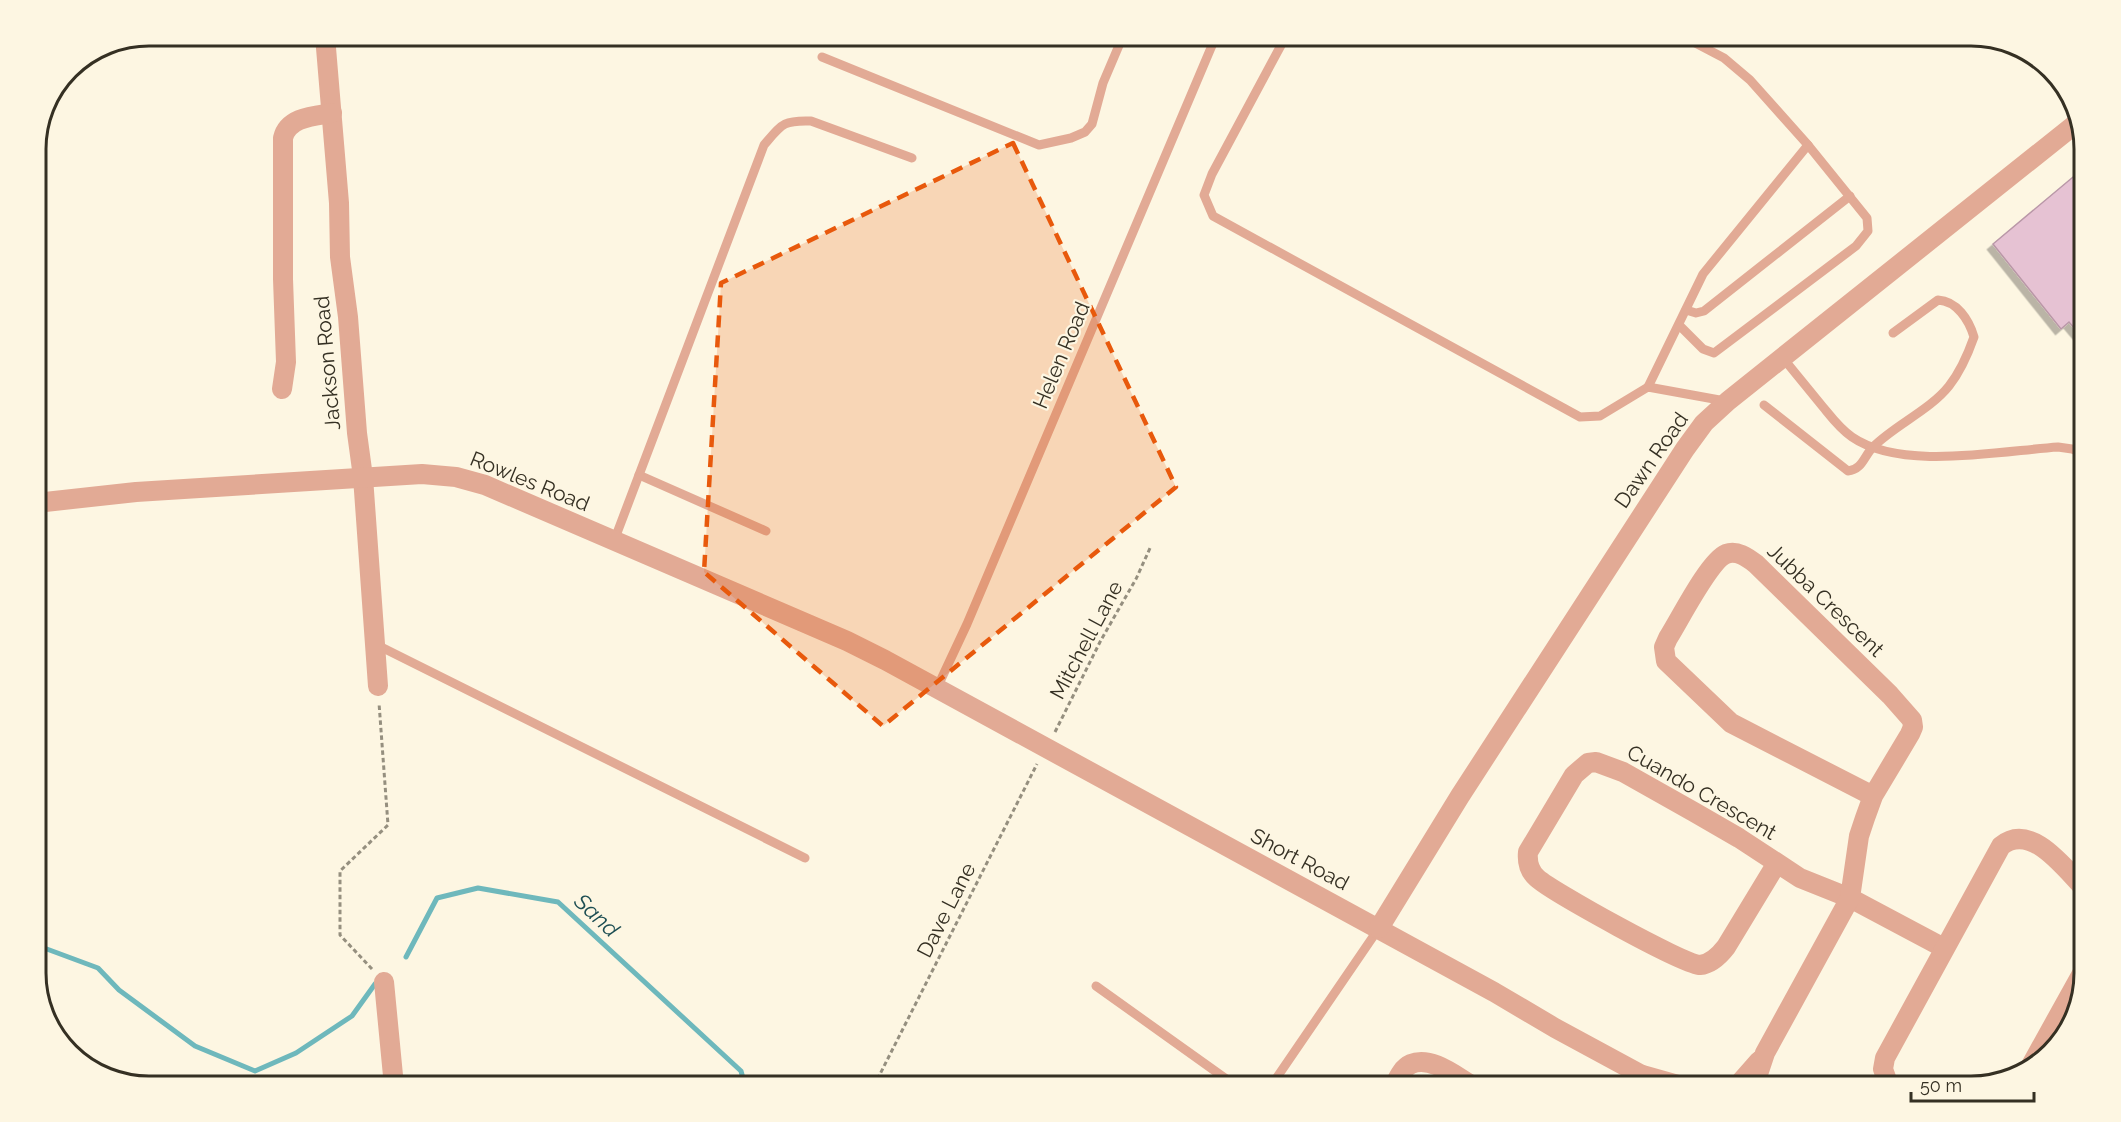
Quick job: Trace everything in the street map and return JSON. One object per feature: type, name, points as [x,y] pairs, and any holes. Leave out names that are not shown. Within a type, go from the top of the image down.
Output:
[{"type":"street","name":"Jackson Road","points":[[327,46],[339,203],[340,257],[363,477],[378,686]]},
{"type":"street","points":[[282,389],[286,363],[283,279],[283,138],[287,128],[296,121],[332,113]]},
{"type":"street","name":"Dawn Road","points":[[1379,928],[1454,805],[1684,449],[1704,423],[1728,401],[2072,127]]},
{"type":"street","name":"Rowles Road","points":[[47,502],[136,492],[363,477],[422,474],[462,478],[485,485],[847,641],[937,688]]},
{"type":"street","name":"Jubba Crescent","points":[[1850,897],[1859,836],[1873,796],[1913,727],[1907,713],[1756,564],[1740,554],[1733,553],[1722,557],[1711,568],[1668,638],[1664,647],[1666,661],[1731,723],[1873,796]]},
{"type":"street","name":"Short Road","points":[[937,688],[1379,928],[1641,1076]]},
{"type":"street","name":"Cuando Crescent","points":[[1777,863],[1726,947],[1712,961],[1700,965],[1686,962],[1660,949],[1538,879],[1532,872],[1527,859],[1531,846],[1574,775],[1588,763],[1596,762],[1623,772],[1674,800],[1739,838],[1800,878],[1850,897],[1944,948]]},
{"type":"street","points":[[1885,1076],[1883,1070],[1885,1058],[1997,851],[2015,838],[2025,838],[2036,843],[2074,879]]},
{"type":"street","points":[[1757,1076],[1765,1053],[1850,897]]},
{"type":"street","points":[[384,982],[393,1076]]},
{"type":"street","points":[[2040,1049],[2073,989]]},
{"type":"street","points":[[1745,1076],[1765,1053]]},
{"type":"street","points":[[1399,1076],[1410,1064],[1422,1062],[1432,1064],[1454,1076]]},
{"type":"lane","points":[[822,57],[1039,145],[1071,138],[1085,132],[1092,124],[1103,83],[1119,46]]},
{"type":"lane","name":"Helen Road","points":[[937,688],[967,624],[1212,46]]},
{"type":"lane","points":[[1281,46],[1212,174],[1204,195],[1213,216],[1580,417],[1600,416],[1648,387],[1703,274],[1808,145]]},
{"type":"lane","points":[[1679,325],[1703,349],[1714,353],[1856,246],[1868,231],[1867,218],[1850,196],[1750,80],[1724,58],[1701,46]]},
{"type":"lane","points":[[614,541],[764,145],[781,124],[812,121],[912,159]]},
{"type":"lane","points":[[1686,310],[1696,313],[1704,311],[1850,196]]},
{"type":"lane","points":[[1764,405],[1848,471],[1854,471],[1861,465],[1872,448],[1944,392],[1956,375],[1974,337],[1970,324],[1947,300],[1938,300],[1893,333]]},
{"type":"lane","points":[[1783,358],[1838,425],[1851,437],[1872,448],[1915,456],[2058,447],[2074,450]]},
{"type":"lane","points":[[1648,387],[1728,401]]},
{"type":"lane","points":[[639,475],[766,531]]},
{"type":"lane","points":[[375,644],[805,858]]},
{"type":"lane","points":[[1278,1076],[1379,928]]},
{"type":"lane","points":[[1096,986],[1222,1076]]},
{"type":"path","name":"Mitchell Lane","points":[[1047,748],[1151,546]]},
{"type":"path","points":[[378,686],[388,825],[340,871],[340,935],[384,982]]},
{"type":"path","name":"Dave Lane","points":[[879,1076],[1047,748]]},
{"type":"highlighted area","points":[[1013,143],[1176,487],[883,726],[704,572],[721,283]]},
{"type":"building","points":[[2074,176],[2074,328],[2069,322],[2061,329],[1993,244]]},
{"type":"waterway","name":"Sand","points":[[406,957],[437,898],[478,888],[558,902],[741,1071],[742,1076]]},
{"type":"waterway","name":"Sand","points":[[47,949],[98,968],[119,990],[195,1046],[255,1071],[296,1053],[352,1016],[375,984]]}]
